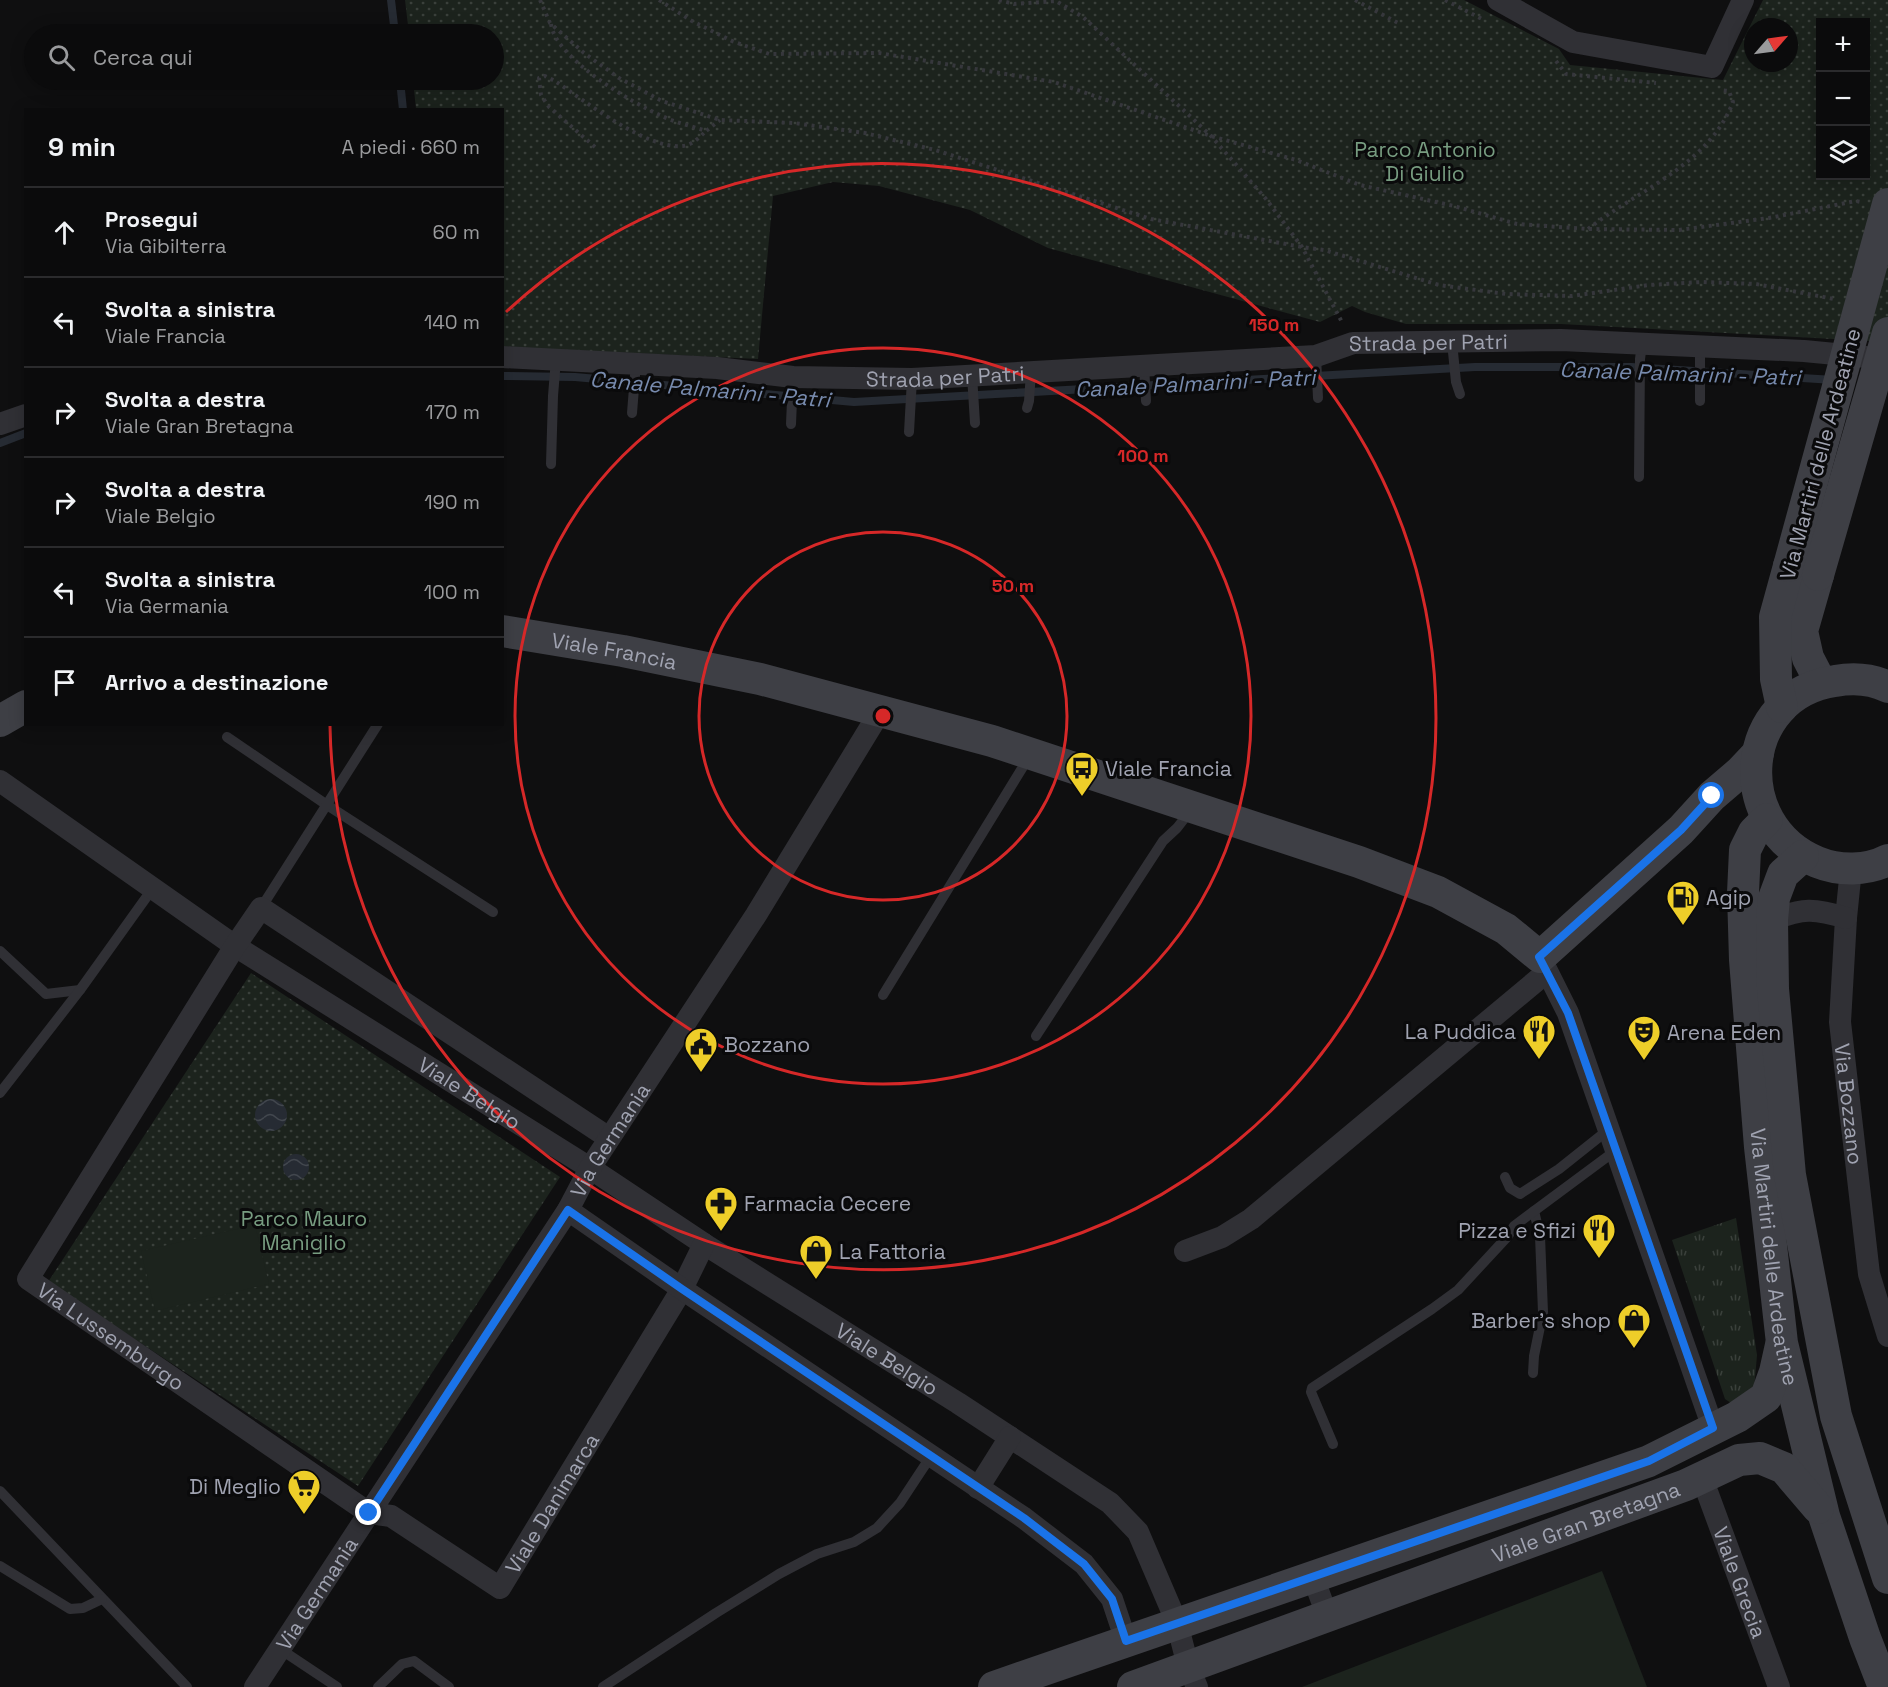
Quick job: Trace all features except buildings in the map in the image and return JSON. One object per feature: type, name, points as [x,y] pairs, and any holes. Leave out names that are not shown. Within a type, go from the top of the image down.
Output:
[{"type":"street","points":[[1498,0],[1573,42],[1712,67],[1743,0]]},
{"type":"street","name":"Via Martiri delle Ardeatine","points":[[1821,683],[1808,658],[1802,631],[1804,571],[1877,203]]},
{"type":"street","name":"Via Martiri delle Ardeatine","points":[[1782,707],[1776,679],[1775,617],[1804,571],[1888,333]]},
{"type":"street","name":"Strada per Patri","points":[[504,357],[556,363],[717,368],[792,382],[911,384],[972,381],[1144,365],[1316,360],[1353,343],[1453,350],[1561,340],[1641,351],[1701,353],[1804,351],[1888,359]]},
{"type":"street","points":[[0,424],[24,416]]},
{"type":"street","name":"Viale Francia","points":[[504,631],[624,651],[748,677],[881,710],[1031,754],[1359,862],[1438,892],[1506,929],[1543,964],[1568,1013],[1713,1428]]},
{"type":"street","points":[[1888,687],[1880,683],[1851,679],[1821,683],[1800,693],[1782,707],[1767,728],[1758,753],[1755,776],[1763,809],[1777,834],[1803,856],[1826,866],[1851,869],[1880,864],[1888,860]]},
{"type":"street","points":[[0,721],[24,707]]},
{"type":"street","name":"Via Germania","points":[[255,1687],[568,1210],[590,1168],[756,915],[881,710]]},
{"type":"street","points":[[1185,1251],[1222,1237],[1251,1219],[1543,964],[1758,753]]},
{"type":"street","name":"Viale Belgio","points":[[0,781],[235,946],[590,1168],[704,1244],[1010,1437],[1110,1503],[1138,1532],[1177,1623],[1193,1676]]},
{"type":"street","points":[[1681,830],[1720,804],[1738,798],[1763,809]]},
{"type":"street","name":"Via Martiri delle Ardeatine","points":[[1763,809],[1755,832],[1745,850],[1743,893],[1745,960],[1760,1147],[1782,1343],[1824,1516],[1884,1687]]},
{"type":"street","name":"Via Martiri delle Ardeatine","points":[[1803,856],[1783,874],[1774,898],[1772,920],[1774,1000],[1790,1174],[1836,1416],[1888,1578]]},
{"type":"street","name":"Via Bozzano","points":[[1851,869],[1840,1022],[1869,1274],[1888,1336]]},
{"type":"street","points":[[235,946],[261,908]]},
{"type":"street","name":"Viale Belgio","points":[[261,908],[609,1138]]},
{"type":"street","points":[[1772,920],[1793,912],[1811,909],[1846,918]]},
{"type":"street","name":"Via Lussemburgo","points":[[235,946],[28,1279],[369,1513]]},
{"type":"street","points":[[568,1210],[1024,1518],[1084,1564],[1112,1599],[1126,1641]]},
{"type":"street","points":[[682,1289],[704,1244]]},
{"type":"street","name":"Viale Danimarca","points":[[369,1513],[391,1516],[500,1588],[682,1289]]},
{"type":"street","name":"Viale Gran Bretagna","points":[[994,1687],[1649,1461],[1737,1417],[1766,1397],[1782,1343]]},
{"type":"street","points":[[978,1488],[1010,1437]]},
{"type":"street","name":"Viale Gran Bretagna","points":[[1133,1687],[1193,1676],[1327,1615],[1701,1478],[1739,1460],[1760,1458],[1784,1468],[1824,1516]]},
{"type":"street","name":"Viale Grecia","points":[[1701,1478],[1779,1687]]},
{"type":"street","points":[[1313,1577],[1327,1615]]},
{"type":"lane","points":[[1453,350],[1456,382],[1460,394]]},
{"type":"lane","points":[[1639,477],[1641,351]]},
{"type":"lane","points":[[1700,401],[1701,353]]},
{"type":"lane","points":[[1316,360],[1317,392]]},
{"type":"lane","points":[[551,464],[556,363]]},
{"type":"lane","points":[[1144,365],[1146,401]]},
{"type":"lane","points":[[632,408],[636,367]]},
{"type":"lane","points":[[1028,404],[1030,376]]},
{"type":"lane","points":[[972,381],[975,423]]},
{"type":"lane","points":[[791,424],[792,382]]},
{"type":"lane","points":[[909,432],[911,384]]},
{"type":"lane","points":[[261,908],[377,726]]},
{"type":"lane","points":[[227,737],[327,805],[493,912]]},
{"type":"lane","points":[[883,995],[1031,754]]},
{"type":"lane","points":[[1036,1036],[1163,841],[1177,828],[1192,808]]},
{"type":"lane","points":[[0,1093],[80,990],[153,888]]},
{"type":"lane","points":[[0,951],[46,994],[80,990]]},
{"type":"lane","points":[[1505,1177],[1510,1188],[1520,1194],[1559,1169],[1612,1140]]},
{"type":"lane","points":[[1334,1444],[1311,1392],[1312,1388],[1458,1290],[1508,1236],[1514,1226],[1534,1211],[1612,1140]]},
{"type":"lane","points":[[1533,1373],[1543,1312],[1540,1236],[1534,1211]]},
{"type":"lane","points":[[603,1687],[779,1574],[817,1554],[854,1542],[877,1528],[900,1503],[931,1456]]},
{"type":"lane","points":[[0,1491],[187,1687]]},
{"type":"lane","points":[[0,1566],[70,1609],[83,1608],[102,1599]]},
{"type":"lane","points":[[280,1649],[337,1687]]},
{"type":"lane","points":[[378,1687],[402,1664],[414,1662],[449,1687]]},
{"type":"path","points":[[540,0],[552,32],[560,44],[591,74],[663,117],[706,131]]},
{"type":"path","points":[[659,0],[692,21],[722,36],[770,54],[879,53],[1054,82],[1211,136],[1296,159],[1360,185],[1454,206],[1517,224],[1588,229],[1679,230],[1768,218],[1856,201],[1877,203]]},
{"type":"path","points":[[999,0],[1014,4],[1056,1],[1083,17],[1211,136],[1266,199],[1302,248],[1353,343]]},
{"type":"path","points":[[1355,0],[1400,24]]},
{"type":"path","points":[[1445,0],[1491,24]]},
{"type":"path","points":[[550,23],[584,53],[619,78],[662,100],[720,120],[794,123],[865,133],[936,150],[1150,219],[1302,248],[1324,250],[1438,285],[1506,294],[1572,296],[1649,285],[1702,282],[1756,284],[1844,301]]},
{"type":"path","points":[[1550,57],[1558,62],[1566,74],[1659,83]]},
{"type":"path","points":[[595,147],[549,107],[541,95],[539,78],[545,76],[555,81],[619,126],[659,143],[684,146],[697,140],[720,120]]},
{"type":"path","points":[[1588,229],[1610,211],[1665,177],[1708,144],[1726,119],[1733,102],[1729,91],[1717,90]]},
{"type":"green space","name":"Parco Antonio Di Giulio","points":[[405,0],[1464,0],[1559,49],[1570,65],[1723,80],[1744,38],[1744,72],[1798,72],[1798,18],[1754,18],[1763,0],[1888,0],[1888,342],[1561,324],[1406,324],[1352,306],[1320,322],[1048,248],[970,210],[879,186],[833,182],[773,196],[758,359],[504,347],[504,108],[416,108],[414,90],[504,90],[504,24],[408,24]]},
{"type":"green space","name":"Parco Mauro Maniglio","points":[[251,973],[560,1177],[358,1486],[48,1282]]},
{"type":"green space","points":[[1736,1218],[1757,1355],[1754,1390],[1734,1405],[1725,1399],[1672,1240]]},
{"type":"green space","points":[[255,1225],[269,1284],[155,1311],[141,1251]]},
{"type":"green space","points":[[1602,1571],[1647,1687],[1302,1687]]},
{"type":"water","points":[[271,1099],[282,1104],[287,1115],[282,1126],[271,1131],[260,1126],[255,1115],[260,1104]]},
{"type":"water","points":[[296,1154],[305,1158],[309,1167],[305,1176],[296,1180],[287,1176],[283,1167],[287,1158]]},
{"type":"waterway","points":[[391,0],[394,24]]},
{"type":"waterway","points":[[401,90],[403,108]]},
{"type":"waterway","name":"Canale Palmarini - Patri","points":[[504,376],[575,377],[854,402],[1475,367],[1631,367],[1834,380]]},
{"type":"waterway","name":"Canale Palmarini - Patri","points":[[0,443],[24,434]]},
{"type":"place","name":"Viale Francia","points":[[1082,797]]},
{"type":"place","name":"Agip","points":[[1683,926]]},
{"type":"place","name":"La Puddica","points":[[1539,1060]]},
{"type":"place","name":"Arena Eden","points":[[1644,1061]]},
{"type":"place","name":"Bozzano","points":[[701,1073]]},
{"type":"place","name":"Farmacia Cecere","points":[[721,1232]]},
{"type":"place","name":"Pizza e Sfizi","points":[[1599,1259]]},
{"type":"place","name":"La Fattoria","points":[[816,1280]]},
{"type":"place","name":"Barber's shop","points":[[1634,1349]]},
{"type":"place","name":"Di Meglio","points":[[304,1515]]},
{"type":"route","points":[[369,1513],[568,1210],[1024,1518],[1084,1564],[1112,1599],[1126,1641],[1649,1461],[1713,1428],[1568,1013],[1539,957],[1681,830],[1712,796]]}]
